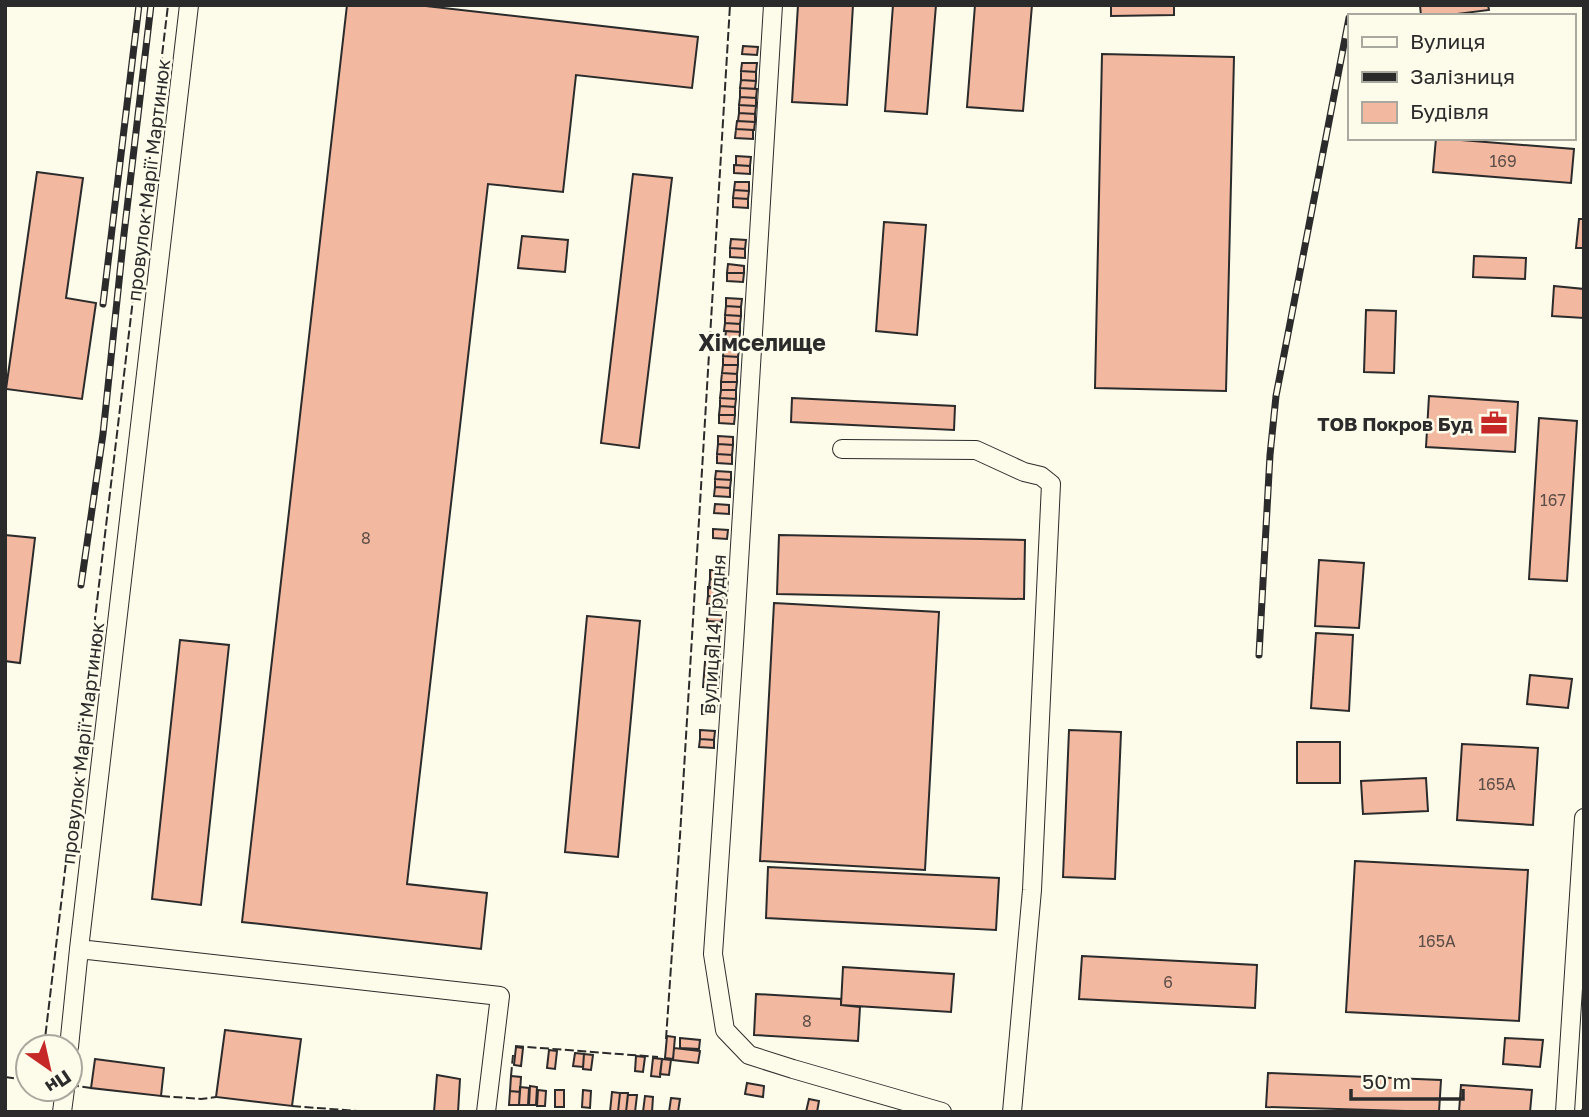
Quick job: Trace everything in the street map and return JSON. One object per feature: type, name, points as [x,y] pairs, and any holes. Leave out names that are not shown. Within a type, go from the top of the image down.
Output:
[{"type":"street","name":"провулок Марії Мартинюк","points":[[70,1033],[189,5]]},
{"type":"street","name":"вулиця 14 Грудня","points":[[773,5],[713,954],[725,1030],[749,1055],[942,1112]]},
{"type":"street","points":[[842,449],[976,450],[1024,472],[1041,476],[1051,484],[1032,890],[1012,1112]]},
{"type":"street","points":[[1565,1112],[1576,1061],[1584,818]]},
{"type":"street","points":[[79,949],[500,996],[486,1112]]},
{"type":"building","points":[[347,5],[417,5],[698,37],[692,88],[576,75],[563,192],[488,184],[407,884],[487,893],[481,949],[242,922]]},
{"type":"building","points":[[798,5],[853,5],[847,105],[792,102]]},
{"type":"building","points":[[893,5],[936,5],[927,114],[885,111]]},
{"type":"building","points":[[975,5],[1032,5],[1023,111],[967,107]]},
{"type":"building","points":[[1111,5],[1174,5],[1174,15],[1111,16]]},
{"type":"building","points":[[1420,5],[1488,5],[1489,10],[1457,14],[1421,14]]},
{"type":"building","points":[[743,46],[758,47],[757,55],[742,54]]},
{"type":"building","points":[[1102,54],[1234,57],[1226,391],[1095,388]]},
{"type":"building","points":[[742,63],[757,63],[756,72],[741,71]]},
{"type":"building","points":[[741,71],[756,72],[756,81],[741,80]]},
{"type":"building","points":[[741,80],[756,81],[755,89],[740,88]]},
{"type":"building","points":[[740,88],[757,89],[756,98],[740,97]]},
{"type":"building","points":[[740,97],[756,98],[756,106],[739,105]]},
{"type":"building","points":[[739,105],[756,106],[755,114],[739,113]]},
{"type":"building","points":[[739,113],[755,114],[755,122],[738,121]]},
{"type":"building","points":[[737,121],[755,122],[754,130],[736,129]]},
{"type":"building","points":[[736,129],[753,130],[753,139],[735,138]]},
{"type":"building","points":[[1436,140],[1574,149],[1571,183],[1433,172]]},
{"type":"building","points":[[736,156],[751,157],[750,166],[736,165]]},
{"type":"building","points":[[734,165],[750,166],[750,174],[734,173]]},
{"type":"building","points":[[37,172],[83,178],[66,298],[96,303],[82,399],[6,389]]},
{"type":"building","points":[[633,174],[672,178],[639,448],[601,443]]},
{"type":"building","points":[[735,182],[749,182],[749,191],[734,190]]},
{"type":"building","points":[[734,190],[749,191],[748,199],[733,198]]},
{"type":"building","points":[[733,198],[748,199],[748,208],[733,207]]},
{"type":"building","points":[[1579,219],[1584,219],[1584,248],[1576,248]]},
{"type":"building","points":[[884,222],[926,225],[917,335],[876,331]]},
{"type":"building","points":[[522,236],[568,240],[565,272],[518,268]]},
{"type":"building","points":[[731,239],[746,240],[745,249],[730,248]]},
{"type":"building","points":[[730,248],[745,249],[745,258],[730,257]]},
{"type":"building","points":[[1474,256],[1526,258],[1525,279],[1473,277]]},
{"type":"building","points":[[728,264],[744,266],[744,273],[727,273]]},
{"type":"building","points":[[727,273],[744,273],[743,282],[727,281]]},
{"type":"building","points":[[1554,286],[1584,289],[1584,318],[1552,316]]},
{"type":"building","points":[[726,298],[742,299],[741,307],[726,306]]},
{"type":"building","points":[[726,306],[741,307],[741,316],[725,315]]},
{"type":"building","points":[[1366,310],[1396,311],[1394,373],[1364,372]]},
{"type":"building","points":[[725,315],[741,316],[740,324],[725,323]]},
{"type":"building","points":[[725,323],[740,324],[740,332],[724,331]]},
{"type":"building","points":[[726,331],[740,332],[739,341],[725,340]]},
{"type":"building","points":[[724,340],[739,341],[739,349],[724,348]]},
{"type":"building","points":[[724,348],[739,349],[738,357],[723,356]]},
{"type":"building","points":[[723,356],[738,357],[738,365],[723,365]]},
{"type":"building","points":[[723,365],[738,365],[737,374],[722,373]]},
{"type":"building","points":[[722,373],[737,374],[737,382],[721,382]]},
{"type":"building","points":[[721,382],[737,382],[736,390],[721,390]]},
{"type":"building","points":[[721,390],[736,390],[736,399],[720,398]]},
{"type":"building","points":[[1429,396],[1518,402],[1515,452],[1426,447]]},
{"type":"building","points":[[720,398],[736,399],[735,407],[720,406]]},
{"type":"building","points":[[792,398],[955,406],[954,430],[791,422]]},
{"type":"building","points":[[720,406],[735,407],[735,415],[719,415]]},
{"type":"building","points":[[719,415],[735,415],[734,424],[719,423]]},
{"type":"building","points":[[1539,418],[1577,421],[1567,581],[1529,579]]},
{"type":"building","points":[[718,436],[733,437],[733,445],[718,444]]},
{"type":"building","points":[[718,444],[733,445],[732,455],[717,454]]},
{"type":"building","points":[[717,454],[732,455],[732,464],[717,463]]},
{"type":"building","points":[[716,471],[731,472],[731,480],[715,479]]},
{"type":"building","points":[[715,479],[731,480],[730,488],[715,487]]},
{"type":"building","points":[[715,487],[730,488],[730,497],[714,496]]},
{"type":"building","points":[[715,504],[729,505],[729,514],[714,513]]},
{"type":"building","points":[[713,529],[728,530],[727,539],[713,538]]},
{"type":"building","points":[[5,535],[35,538],[20,663],[5,661]]},
{"type":"building","points":[[779,535],[1025,540],[1024,599],[777,594]]},
{"type":"building","points":[[1319,560],[1364,563],[1359,628],[1315,626]]},
{"type":"building","points":[[710,570],[725,571],[724,580],[710,579]]},
{"type":"building","points":[[710,579],[724,580],[724,589],[709,588]]},
{"type":"building","points":[[708,587],[725,588],[724,597],[708,596]]},
{"type":"building","points":[[708,596],[724,597],[724,605],[707,604]]},
{"type":"building","points":[[774,603],[939,612],[925,870],[760,861]]},
{"type":"building","points":[[708,612],[722,613],[722,622],[707,621]]},
{"type":"building","points":[[587,616],[640,621],[618,857],[565,852]]},
{"type":"building","points":[[707,621],[722,622],[721,630],[707,629]]},
{"type":"building","points":[[1316,633],[1353,635],[1349,711],[1311,708]]},
{"type":"building","points":[[180,640],[229,645],[201,905],[152,899]]},
{"type":"building","points":[[706,646],[720,647],[720,655],[705,654]]},
{"type":"building","points":[[705,662],[720,664],[718,688],[703,687]]},
{"type":"building","points":[[1530,675],[1572,679],[1568,708],[1527,704]]},
{"type":"building","points":[[702,705],[717,706],[716,714],[702,714]]},
{"type":"building","points":[[700,730],[715,731],[714,740],[700,739]]},
{"type":"building","points":[[1069,730],[1121,732],[1115,879],[1063,877]]},
{"type":"building","points":[[700,739],[714,740],[714,748],[699,747]]},
{"type":"building","points":[[1297,742],[1340,742],[1340,783],[1297,783]]},
{"type":"building","points":[[1462,744],[1538,748],[1533,825],[1457,820]]},
{"type":"building","points":[[1426,778],[1428,811],[1363,814],[1361,781]]},
{"type":"building","points":[[1355,861],[1528,870],[1519,1021],[1346,1012]]},
{"type":"building","points":[[768,867],[999,878],[996,930],[766,918]]},
{"type":"building","points":[[1082,956],[1257,965],[1255,1008],[1079,999]]},
{"type":"building","points":[[843,967],[954,974],[951,1012],[841,1005]]},
{"type":"building","points":[[756,994],[841,999],[841,1005],[860,1007],[858,1041],[754,1035]]},
{"type":"building","points":[[225,1030],[301,1039],[292,1106],[216,1097]]},
{"type":"building","points":[[667,1036],[675,1037],[673,1059],[665,1058]]},
{"type":"building","points":[[680,1038],[700,1040],[699,1049],[680,1048]]},
{"type":"building","points":[[1505,1038],[1543,1040],[1540,1067],[1503,1064]]},
{"type":"building","points":[[516,1047],[523,1048],[521,1066],[514,1065]]},
{"type":"building","points":[[674,1048],[700,1051],[698,1063],[673,1060]]},
{"type":"building","points":[[549,1050],[557,1051],[555,1069],[547,1068]]},
{"type":"building","points":[[575,1053],[584,1054],[583,1067],[573,1066]]},
{"type":"building","points":[[584,1054],[593,1055],[591,1070],[583,1069]]},
{"type":"building","points":[[636,1056],[645,1057],[643,1072],[635,1071]]},
{"type":"building","points":[[653,1058],[662,1059],[660,1077],[651,1076]]},
{"type":"building","points":[[95,1059],[164,1068],[161,1096],[91,1088]]},
{"type":"building","points":[[662,1059],[671,1060],[669,1075],[660,1074]]},
{"type":"building","points":[[1268,1073],[1441,1080],[1439,1112],[1266,1107]]},
{"type":"building","points":[[437,1075],[460,1079],[458,1112],[434,1112]]},
{"type":"building","points":[[511,1076],[521,1077],[520,1092],[510,1091]]},
{"type":"building","points":[[747,1083],[764,1086],[763,1097],[745,1094]]},
{"type":"building","points":[[1461,1085],[1532,1090],[1530,1112],[1459,1112]]},
{"type":"building","points":[[530,1086],[537,1087],[536,1105],[529,1105]]},
{"type":"building","points":[[520,1087],[529,1088],[528,1105],[519,1105]]},
{"type":"building","points":[[538,1090],[546,1091],[545,1106],[537,1106]]},
{"type":"building","points":[[555,1090],[564,1090],[564,1107],[555,1107]]},
{"type":"building","points":[[583,1090],[591,1091],[590,1108],[582,1107]]},
{"type":"building","points":[[510,1091],[520,1092],[519,1105],[509,1105]]},
{"type":"building","points":[[612,1092],[620,1093],[618,1112],[610,1112]]},
{"type":"building","points":[[620,1093],[628,1093],[626,1112],[618,1112]]},
{"type":"building","points":[[628,1095],[637,1095],[635,1112],[626,1112]]},
{"type":"building","points":[[645,1096],[653,1097],[652,1112],[643,1112]]},
{"type":"building","points":[[671,1098],[680,1099],[678,1112],[669,1112]]},
{"type":"building","points":[[809,1099],[819,1101],[817,1112],[806,1112]]},
{"type":"railway","points":[[103,304],[139,5]]},
{"type":"railway","points":[[81,585],[103,434],[151,5]]},
{"type":"railway","points":[[1259,655],[1270,455],[1276,396],[1348,23]]},
{"type":"fence","points":[[46,1033],[168,5]]},
{"type":"fence","points":[[666,1039],[730,5]]},
{"type":"fence","points":[[515,1046],[658,1057]]},
{"type":"fence","points":[[511,1076],[513,1055]]},
{"type":"fence","points":[[5,1077],[14,1078]]},
{"type":"fence","points":[[84,1087],[91,1088]]},
{"type":"fence","points":[[161,1096],[201,1099],[216,1097]]},
{"type":"fence","points":[[292,1106],[370,1112]]},
{"type":"fence","points":[[1581,1112],[1584,1107]]},
{"type":"place","name":"ТОВ Покров Буд","points":[[1494,423]]},
{"type":"district","name":"Хімселище","points":[[762,342]]}]
